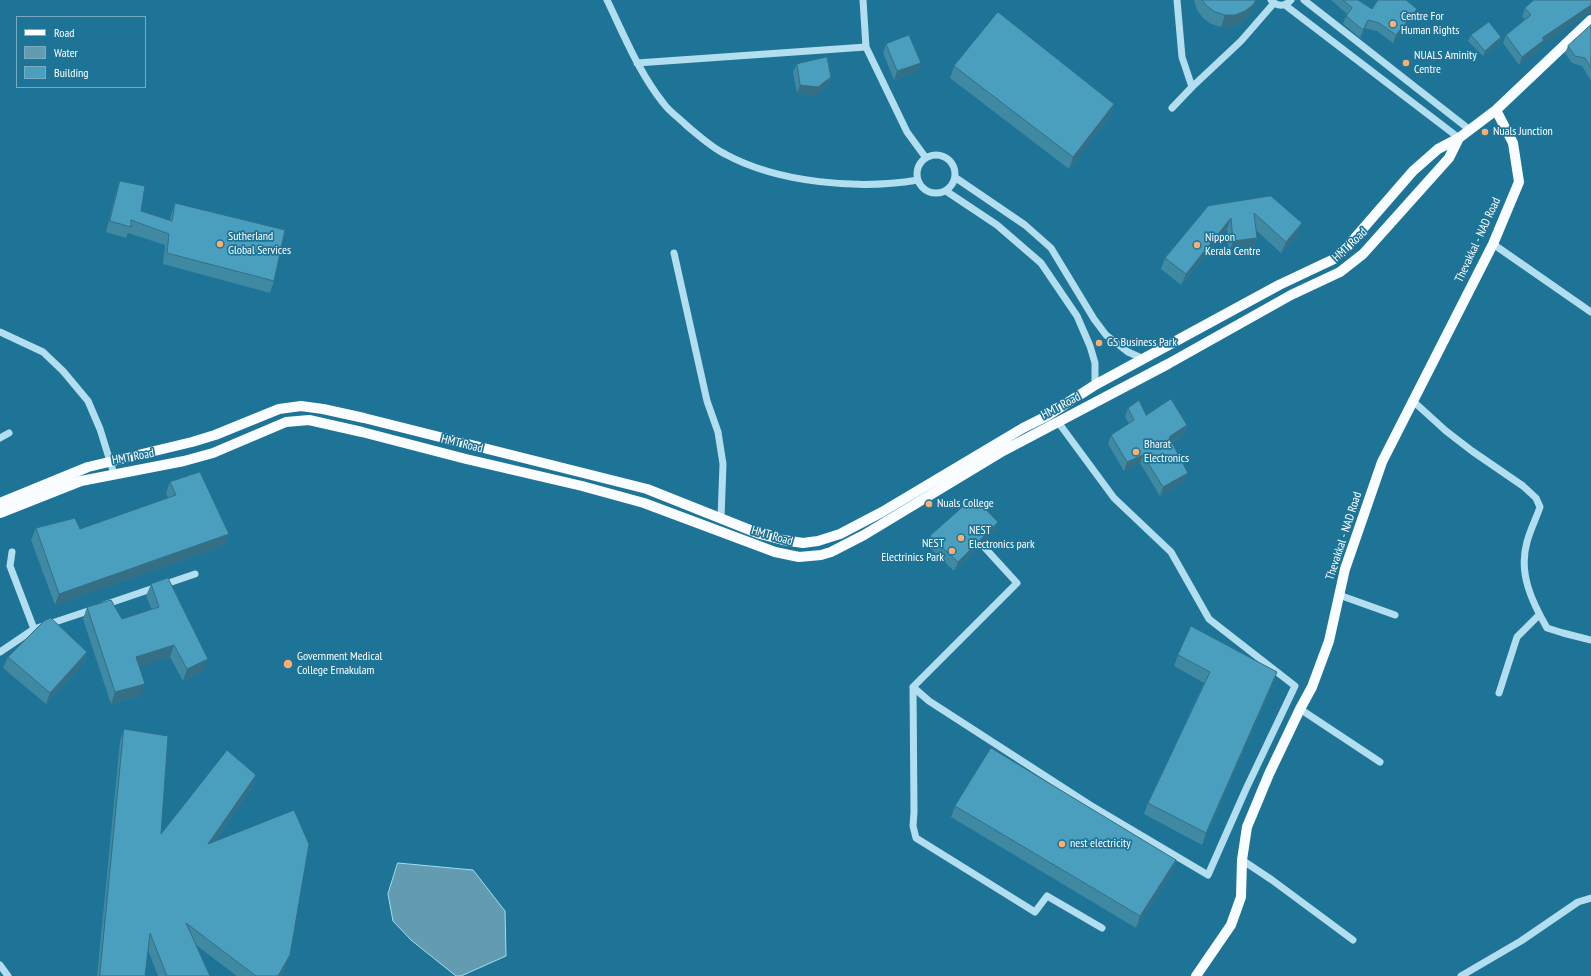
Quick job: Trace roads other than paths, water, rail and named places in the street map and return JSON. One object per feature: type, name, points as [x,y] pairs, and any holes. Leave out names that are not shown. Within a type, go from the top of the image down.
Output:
[{"type":"main road","name":"HMT Road","points":[[0,513],[88,467],[192,442],[216,435],[279,409],[301,406],[324,409],[364,418],[647,489],[760,534],[803,543],[818,541],[840,534],[882,512],[1023,428],[1047,416],[1096,385],[1279,285],[1334,259],[1347,247],[1413,171],[1438,149],[1459,138],[1496,110],[1591,20]]},
{"type":"main road","name":"Thevakkal - NAD Road","points":[[1196,976],[1231,925],[1241,897],[1242,860],[1247,827],[1269,774],[1312,687],[1329,641],[1345,569],[1382,462],[1493,244],[1519,182],[1513,143],[1496,110]]},
{"type":"main road","name":"HMT Road","points":[[0,503],[45,489],[114,474],[162,466],[213,453],[286,422],[309,420],[582,486],[637,501],[775,552],[799,556],[821,555],[831,552],[864,535],[1004,451],[1168,364],[1291,295],[1340,272],[1362,254],[1449,158],[1459,138]]},
{"type":"street","points":[[607,0],[637,63],[664,105],[694,132],[724,154],[757,169],[794,178],[836,184],[900,184],[918,180]]},
{"type":"street","points":[[863,0],[866,47],[908,132],[926,158]]},
{"type":"street","points":[[1177,0],[1182,57],[1192,87]]},
{"type":"street","points":[[1304,0],[1470,130]]},
{"type":"street","points":[[1172,108],[1241,41],[1272,2],[1281,5],[1288,2],[1459,138]]},
{"type":"street","points":[[637,63],[866,47]]},
{"type":"street","points":[[938,155],[944,156],[954,165],[956,178],[954,184],[946,191],[938,194],[931,193],[921,186],[918,180],[918,168],[921,162],[926,158],[938,155]]},
{"type":"street","points":[[956,178],[1025,226],[1051,248],[1094,319],[1106,335],[1128,352],[1144,359]]},
{"type":"street","points":[[946,191],[997,225],[1041,263],[1077,316],[1090,346],[1095,363],[1096,385]]},
{"type":"street","points":[[1493,244],[1591,312]]},
{"type":"street","points":[[674,253],[707,400],[718,432],[723,464],[721,518]]},
{"type":"street","points":[[0,332],[43,352],[63,371],[88,401],[111,461],[114,474]]},
{"type":"street","points":[[1413,401],[1446,431],[1472,451],[1511,477],[1536,498],[1540,507],[1526,543],[1524,567],[1529,592],[1539,615],[1547,628],[1591,640]]},
{"type":"street","points":[[913,687],[929,701],[1090,805],[1208,875],[1246,789],[1296,686],[1209,618],[1171,552],[1114,498],[1058,422]]},
{"type":"street","points":[[0,438],[9,434]]},
{"type":"street","points":[[818,541],[821,555]]},
{"type":"street","points":[[984,548],[1017,583],[913,687],[913,826],[916,838],[1035,912],[1047,896],[1102,928]]},
{"type":"street","points":[[12,552],[10,566],[34,629]]},
{"type":"street","points":[[0,652],[34,629],[195,574]]},
{"type":"street","points":[[1339,594],[1395,615]]},
{"type":"street","points":[[1499,693],[1516,637],[1539,615]]},
{"type":"street","points":[[1300,709],[1380,762]]},
{"type":"street","points":[[1242,860],[1272,880],[1353,940]]},
{"type":"street","points":[[1461,976],[1521,941],[1578,902],[1591,898]]},
{"type":"street","points":[[0,965],[8,976]]},
{"type":"water","points":[[398,863],[473,870],[505,911],[506,956],[461,976],[456,976],[411,940],[393,921],[388,894]]},
{"type":"place","name":"Centre For Human Rights","points":[[1393,24]]},
{"type":"place","name":"NUALS Aminity Centre","points":[[1406,63]]},
{"type":"place","name":"Nuals Junction","points":[[1485,132]]},
{"type":"place","name":"Sutherland Global Services","points":[[220,244]]},
{"type":"place","name":"Nippon Kerala Centre","points":[[1197,245]]},
{"type":"place","name":"GS Business Park","points":[[1099,343]]},
{"type":"place","name":"Bharat Electronics","points":[[1136,452]]},
{"type":"place","name":"Nuals College","points":[[929,504]]},
{"type":"place","name":"NEST Electronics park","points":[[961,538]]},
{"type":"place","name":"NEST Electrinics Park","points":[[952,551]]},
{"type":"place","name":"Government Medical College Ernakulam","points":[[288,664]]},
{"type":"place","name":"nest electricity","points":[[1062,844]]}]
